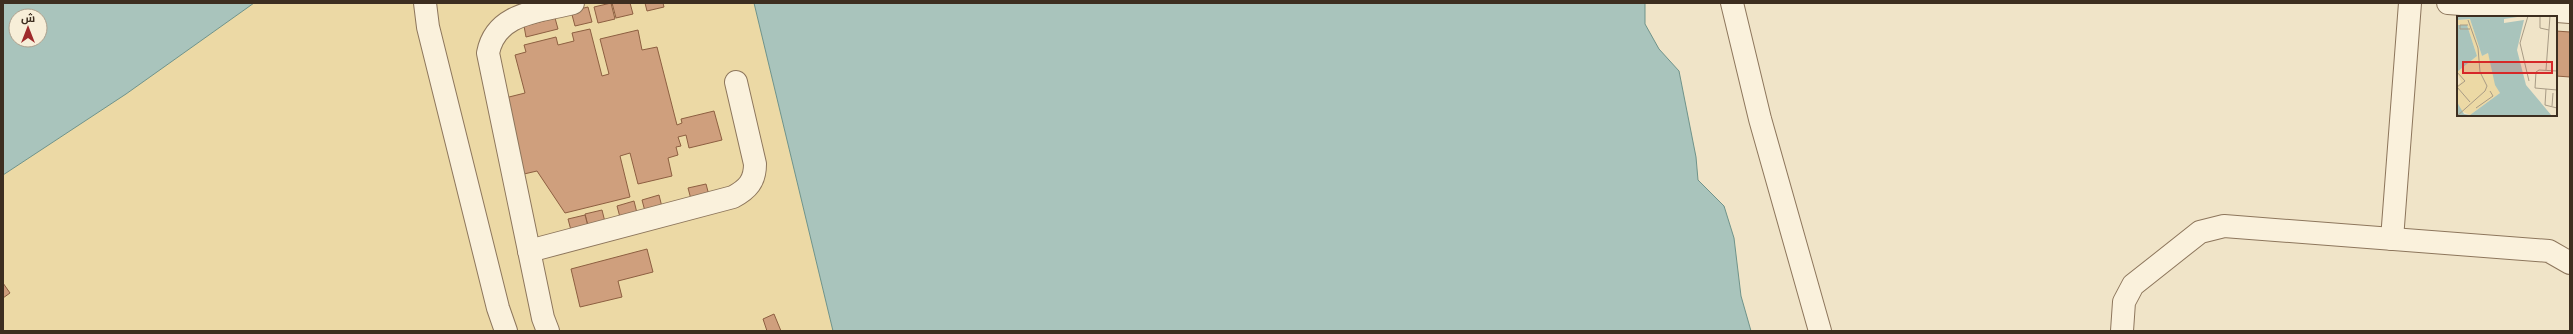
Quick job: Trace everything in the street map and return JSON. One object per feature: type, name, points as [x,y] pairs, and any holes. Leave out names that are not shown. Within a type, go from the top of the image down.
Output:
[{"type":"lane","points":[[425,3],[428,27],[498,308],[506,331]]},
{"type":"lane","points":[[548,331],[543,318],[488,53],[494,34],[506,22],[573,3]]},
{"type":"lane","points":[[1732,3],[1760,119],[1820,331]]},
{"type":"lane","points":[[2392,239],[2410,3]]},
{"type":"lane","points":[[2448,3],[2570,12]]},
{"type":"lane","points":[[529,251],[733,197],[743,192],[751,184],[755,175],[755,164],[736,82]]},
{"type":"lane","points":[[2122,331],[2124,302],[2133,285],[2200,232],[2224,226],[2549,251],[2570,263]]},
{"type":"sand","points":[[254,3],[754,3],[833,331],[3,331],[3,175],[126,94]]},
{"type":"water","points":[[3,3],[254,3],[126,94],[3,175]]},
{"type":"water","points":[[754,3],[1645,3],[1645,24],[1659,49],[1679,71],[1696,157],[1698,180],[1724,206],[1734,238],[1741,296],[1751,331],[833,331]]},
{"type":"building","points":[[611,3],[615,19],[598,23],[594,7]]},
{"type":"building","points":[[612,3],[630,3],[633,14],[616,18]]},
{"type":"building","points":[[645,3],[663,3],[664,7],[647,11]]},
{"type":"building","points":[[588,7],[592,22],[575,26],[571,11]]},
{"type":"building","points":[[555,18],[558,29],[526,37],[524,26]]},
{"type":"building","points":[[590,29],[602,76],[609,74],[600,39],[638,30],[642,50],[657,47],[677,125],[682,123],[681,119],[714,111],[722,140],[689,148],[686,135],[678,137],[681,146],[676,147],[678,155],[668,158],[672,176],[638,184],[630,153],[620,156],[630,197],[565,213],[537,171],[524,174],[505,98],[525,93],[515,55],[526,52],[524,45],[556,37],[558,45],[574,41],[572,33]]},
{"type":"building","points":[[2557,31],[2570,32],[2570,77],[2557,76]]},
{"type":"building","points":[[706,184],[710,199],[692,203],[688,188]]},
{"type":"building","points":[[659,195],[663,211],[646,215],[642,200]]},
{"type":"building","points":[[634,201],[638,217],[621,221],[617,206]]},
{"type":"building","points":[[602,210],[606,226],[589,230],[585,214]]},
{"type":"building","points":[[585,215],[589,230],[572,234],[568,219]]},
{"type":"building","points":[[647,249],[653,272],[618,281],[622,297],[580,307],[571,269]]},
{"type":"building","points":[[3,283],[10,293],[3,298]]},
{"type":"building","points":[[774,314],[781,331],[767,331],[763,319]]}]
